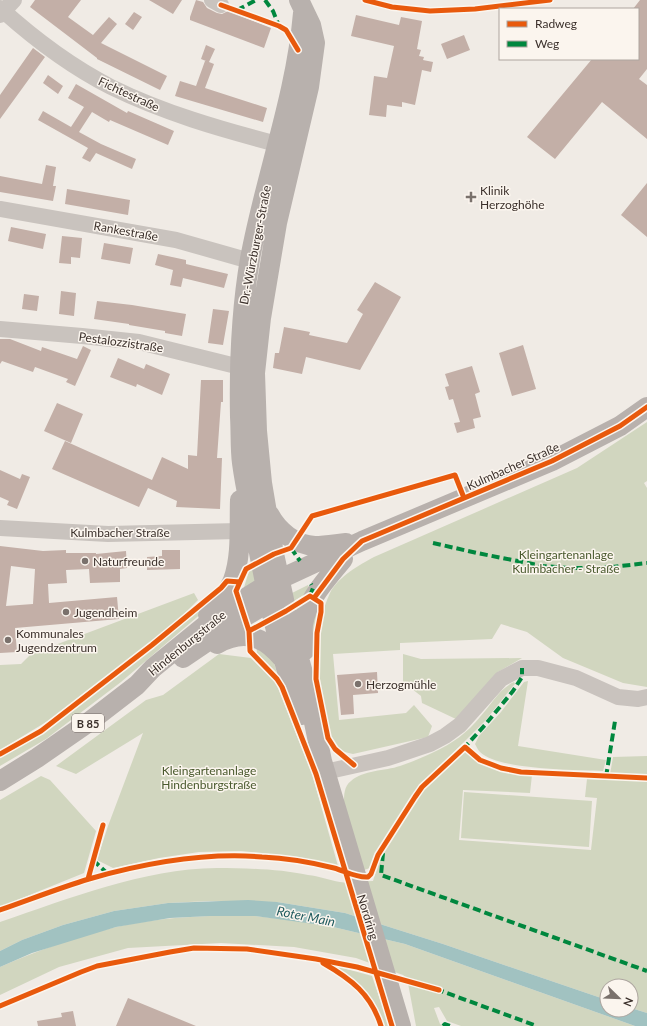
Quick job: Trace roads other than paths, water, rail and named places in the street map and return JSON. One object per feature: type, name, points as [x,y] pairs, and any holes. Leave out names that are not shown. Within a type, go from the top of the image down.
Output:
[{"type":"main road","name":"Dr.-Würzburger-Straße","points":[[274,591],[242,462],[240,366],[243,310],[250,261],[259,215],[297,58],[301,34],[301,4]]},
{"type":"main road","name":"Dr.-Würzburger-Straße","points":[[274,591],[268,512],[262,484],[257,431],[255,374],[260,318],[269,265],[277,223],[309,87],[315,43],[311,25],[301,4]]},
{"type":"main road","name":"Kulmbacher Straße","points":[[274,591],[362,541],[552,461],[620,426],[647,407]]},
{"type":"main road","points":[[242,462],[238,558],[232,581],[221,600],[192,630],[185,649],[202,651],[229,637],[243,636],[264,642],[275,649],[283,659]]},
{"type":"main road","points":[[268,512],[274,524],[284,533],[304,544],[316,546],[362,541]]},
{"type":"main road","name":"Kulmbacher Straße","points":[[274,591],[343,559],[362,541]]},
{"type":"main road","points":[[306,684],[306,660],[303,632],[304,620],[314,598],[343,559]]},
{"type":"main road","name":"Hindenburgstraße","points":[[0,781],[37,758],[89,722],[137,685],[156,676],[185,649],[239,620],[274,591]]},
{"type":"main road","name":"Nordring","points":[[274,591],[283,659],[302,718],[323,767]]},
{"type":"main road","name":"Nordring","points":[[274,591],[306,684],[323,767],[401,1026]]},
{"type":"street","name":"Fichtestraße","points":[[4,9],[47,46],[110,87],[187,119],[277,144]]},
{"type":"street","name":"Rankestraße","points":[[0,209],[176,240],[250,261]]},
{"type":"street","name":"Pestalozzistraße","points":[[0,329],[139,342],[240,366]]},
{"type":"street","name":"Kulmbacher Straße","points":[[0,528],[108,534],[239,531]]},
{"type":"street","points":[[323,767],[388,758],[430,744],[445,736],[460,725],[501,679],[522,668],[538,668],[576,678],[618,697],[638,699],[647,697]]},
{"type":"water","name":"Roter Main","points":[[248,900],[277,902],[345,913],[443,944],[599,997],[599,1013],[405,944],[329,926],[255,916],[170,918],[116,927],[32,953],[0,967],[0,951],[22,940],[63,925],[114,911],[168,903]]},
{"type":"water","points":[[639,1010],[647,1013],[647,1026],[635,1026],[613,1018],[639,1018]]},
{"type":"place","name":"Klinik Herzoghöhe","points":[[471,197]]},
{"type":"place","name":"Naturfreunde","points":[[85,561]]},
{"type":"place","name":"Jugendheim","points":[[66,612]]},
{"type":"place","name":"Kommunales Jugendzentrum","points":[[8,640]]},
{"type":"place","name":"Herzogmühle","points":[[358,684]]},
{"type":"park label","name":"Kleingartenanlage Kulmbacher - Straße","points":[[566,561]]},
{"type":"park label","name":"Kleingartenanlage Hindenburgstraße","points":[[209,777]]}]
